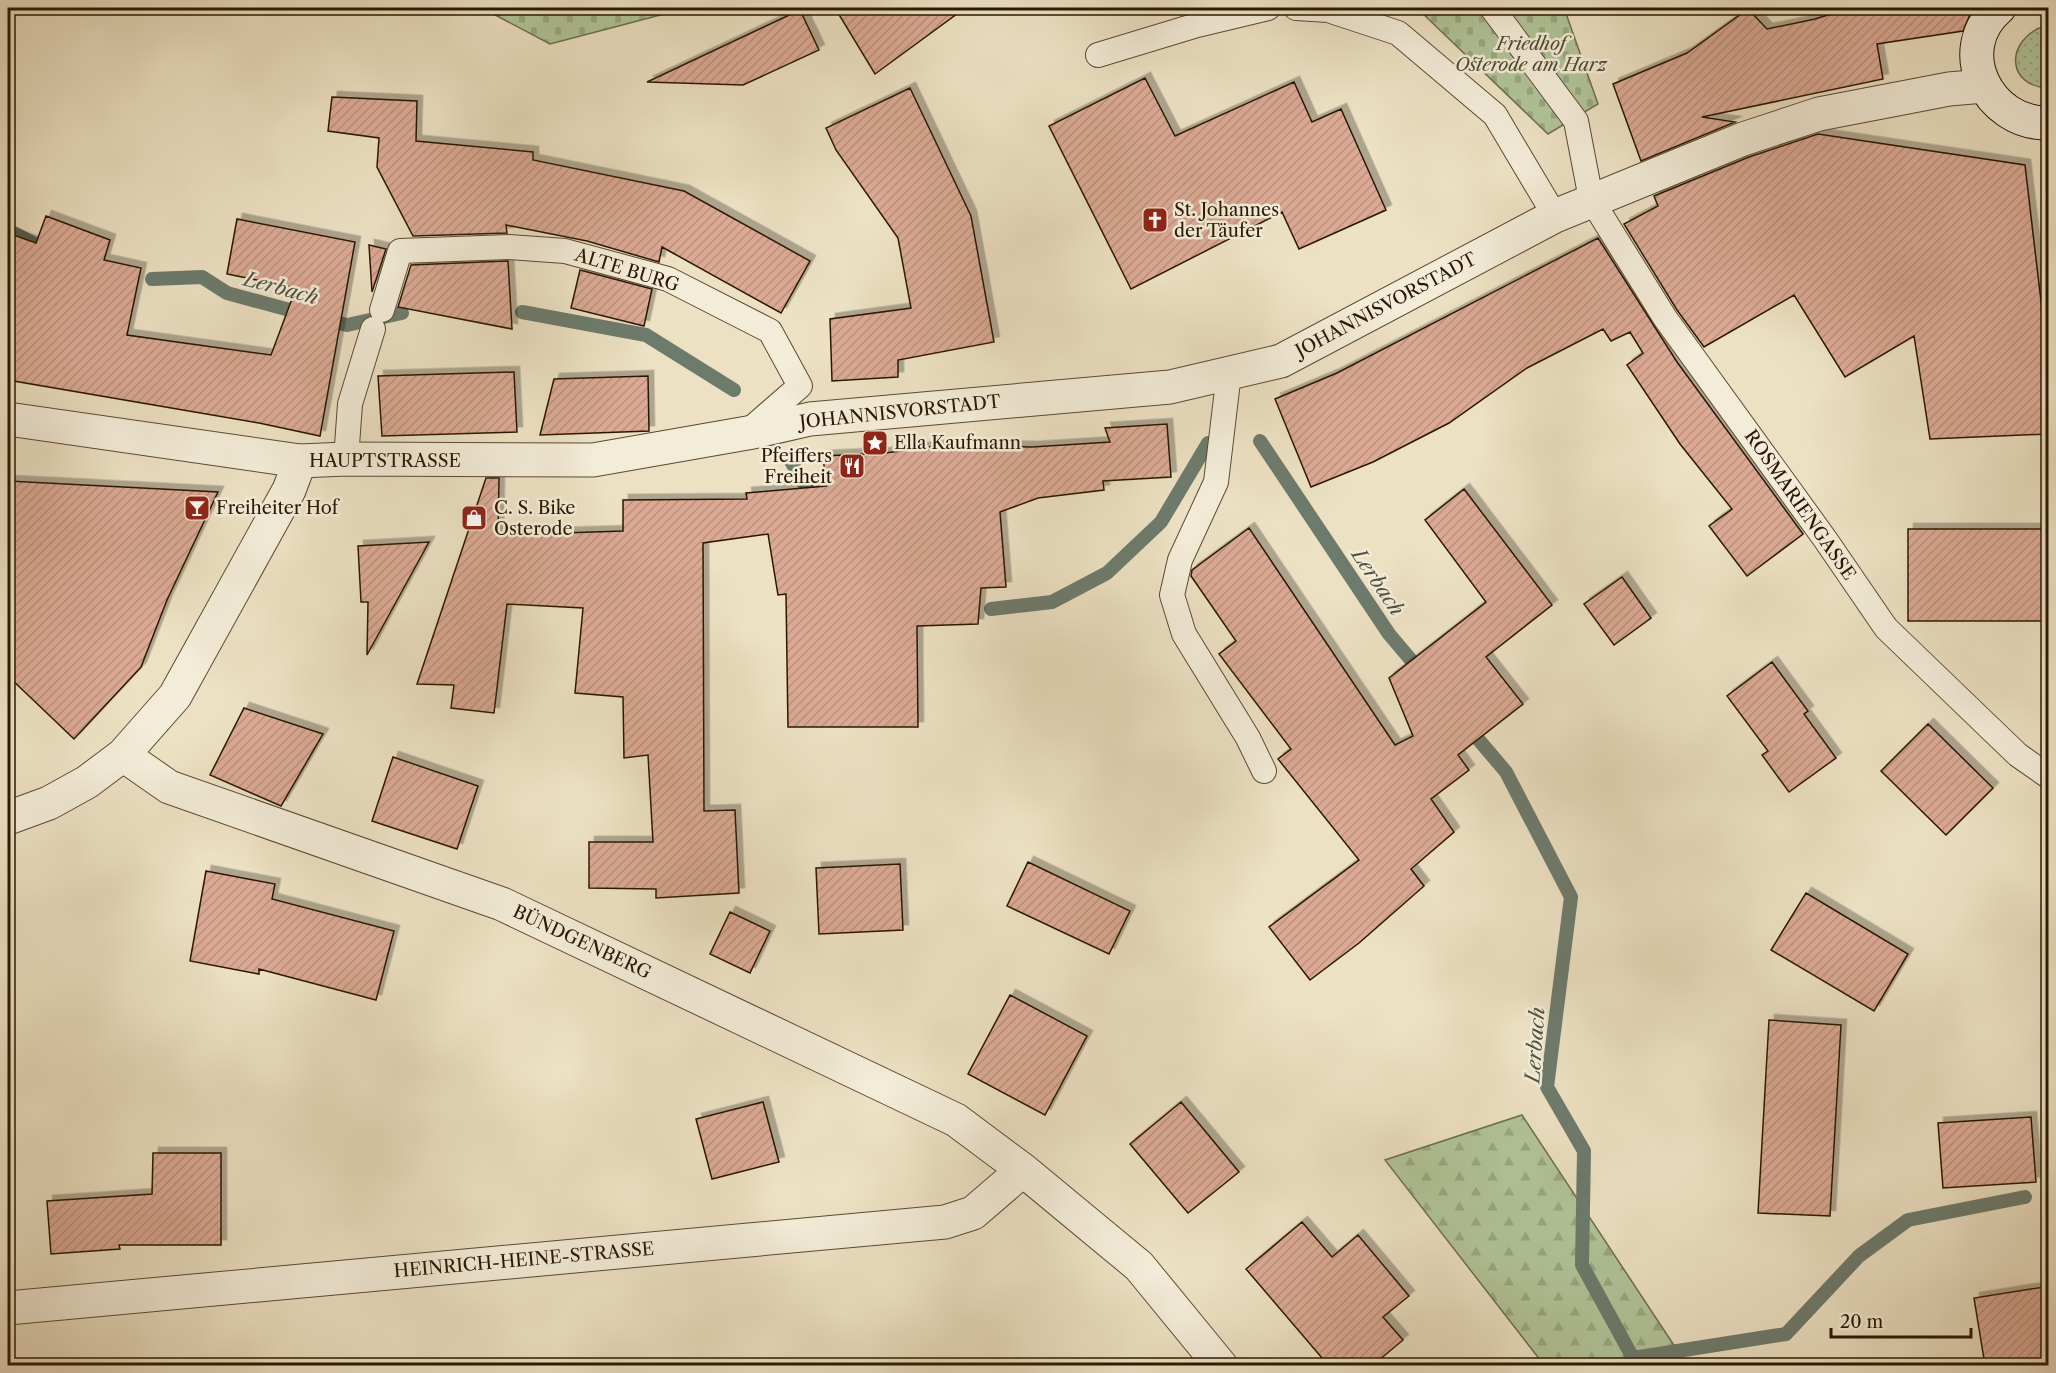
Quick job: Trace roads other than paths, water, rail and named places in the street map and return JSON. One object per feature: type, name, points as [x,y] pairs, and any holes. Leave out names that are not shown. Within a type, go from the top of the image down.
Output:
[{"type":"street","points":[[2000,8],[1990,15],[1979,37],[1977,62],[1984,86],[1994,102],[2010,114],[2028,121],[2049,123]]},
{"type":"street","name":"JOHANNISVORSTADT","points":[[754,431],[810,419],[1170,387],[1281,361],[1555,216],[1591,199],[1743,139],[1819,114],[1949,89],[1984,86]]},
{"type":"street","name":"HAUPTSTRASSE","points":[[8,419],[300,461],[346,459],[593,460],[754,431]]},
{"type":"street","points":[[8,818],[49,803],[87,782],[123,755],[175,696],[289,490],[300,461]]},
{"type":"street","name":"BÜNDGENBERG","points":[[123,755],[169,787],[502,904],[956,1120],[1023,1170],[1139,1266],[1221,1365]]},
{"type":"street","name":"HEINRICH-HEINE-STRASSE","points":[[8,1308],[945,1222],[973,1213],[1023,1170]]},
{"type":"lane","points":[[1098,55],[1197,25],[1268,8]]},
{"type":"lane","points":[[1296,8],[1328,10],[1398,33],[1494,115],[1555,216]]},
{"type":"lane","points":[[1492,8],[1576,121],[1591,199]]},
{"type":"lane","name":"ROSMARIENGASSE","points":[[1591,199],[1665,318],[1825,539],[1886,628],[2018,755],[2049,776]]},
{"type":"lane","name":"ALTE BURG","points":[[346,459],[350,404],[399,251],[509,247],[565,250],[668,279],[770,331],[800,386],[754,431]]},
{"type":"lane","points":[[1229,373],[1216,482],[1180,561],[1172,595],[1184,634],[1248,738],[1264,771]]},
{"type":"waterway","name":"Lerbach","points":[[8,230],[40,247]]},
{"type":"waterway","name":"Lerbach","points":[[152,279],[202,277],[227,293],[304,314]]},
{"type":"waterway","name":"Lerbach","points":[[522,312],[646,335],[734,390]]},
{"type":"waterway","name":"Lerbach","points":[[322,319],[347,325],[402,313]]},
{"type":"waterway","name":"Lerbach","points":[[1260,441],[1389,634],[1422,673]]},
{"type":"waterway","name":"Lerbach","points":[[991,609],[1052,602],[1107,573],[1161,522],[1208,443]]},
{"type":"waterway","name":"Lerbach","points":[[789,458],[809,492],[819,500]]},
{"type":"waterway","name":"Lerbach","points":[[1467,726],[1506,772],[1571,897],[1547,1087],[1584,1151],[1582,1265],[1633,1358],[1786,1334],[1859,1256],[1908,1220],[2025,1197]]},
{"type":"place","name":"St. Johannes der Täufer","points":[[1155,220]]},
{"type":"place","name":"Ella Kaufmann","points":[[875,443]]},
{"type":"place","name":"Pfeiffers Freiheit","points":[[852,466]]},
{"type":"place","name":"Freiheiter Hof","points":[[197,508]]},
{"type":"place","name":"C. S. Bike Osterode","points":[[474,518]]},
{"type":"park label","name":"Friedhof Osterode am Harz","points":[[1531,54]]}]
